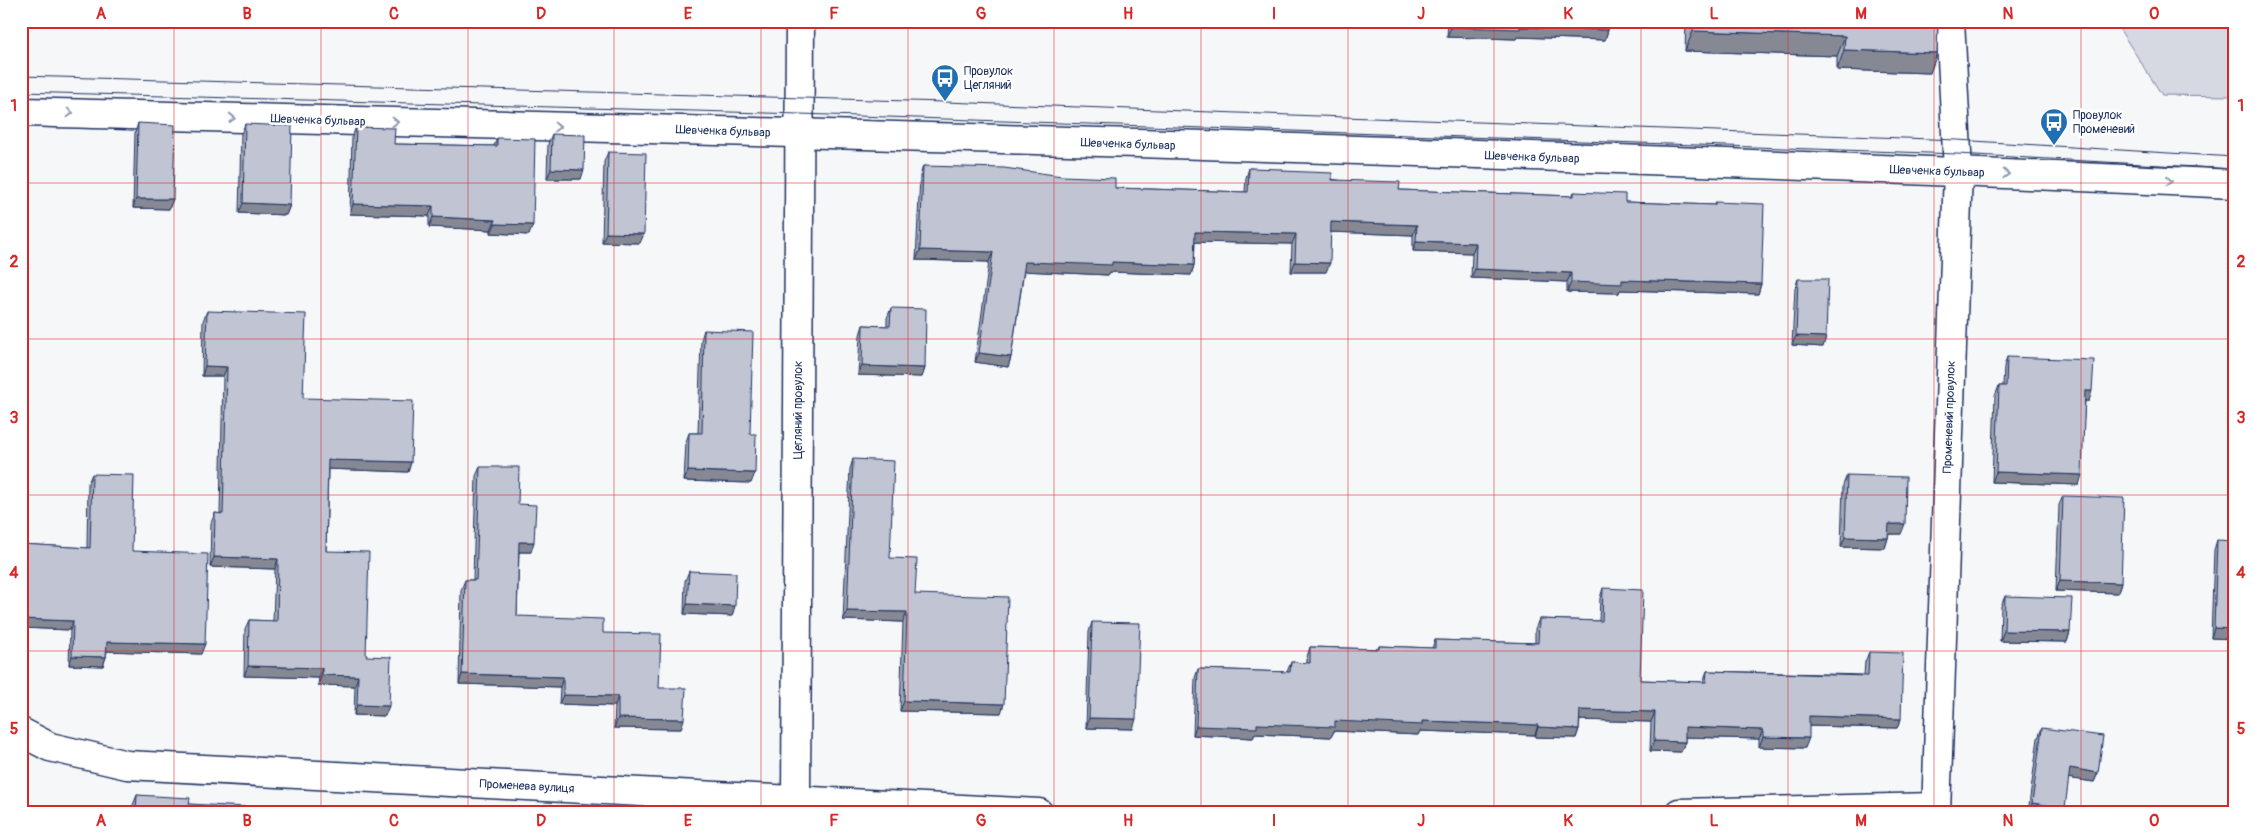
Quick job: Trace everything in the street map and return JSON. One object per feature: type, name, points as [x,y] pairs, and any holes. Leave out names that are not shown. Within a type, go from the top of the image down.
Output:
[{"type":"street","name":"Цегляний провулок","points":[[796,799],[800,21]]},
{"type":"street","name":"Променевий провулок","points":[[1936,810],[1958,171],[1950,21]]},
{"type":"street","name":"Шевченка бульвар","points":[[21,112],[800,133],[1958,171],[2234,184]]},
{"type":"street","name":"Променева вулиця","points":[[21,732],[50,747],[127,765],[1039,813]]},
{"type":"street","points":[[1678,813],[1936,810]]},
{"type":"shaded area","points":[[2120,21],[2234,21],[2234,96],[2162,95],[2120,30]]},
{"type":"building","points":[[1451,21],[1609,21],[1608,30],[1451,27]]},
{"type":"building","points":[[1693,21],[1938,21],[1937,53],[1844,50],[1845,36],[1693,31]]},
{"type":"building","points":[[138,123],[175,125],[173,199],[136,199]]},
{"type":"building","points":[[245,124],[292,126],[290,205],[243,203]]},
{"type":"building","points":[[356,127],[395,128],[394,144],[497,146],[497,138],[535,139],[533,225],[495,224],[495,220],[433,217],[433,206],[353,204]]},
{"type":"building","points":[[552,134],[585,135],[584,170],[551,169]]},
{"type":"building","points":[[608,152],[646,153],[644,234],[606,233]]},
{"type":"building","points":[[923,166],[1004,168],[1062,176],[1115,178],[1115,188],[1248,192],[1249,168],[1332,173],[1332,180],[1400,182],[1399,190],[1574,196],[1574,192],[1625,194],[1625,202],[1715,205],[1715,202],[1764,204],[1761,284],[1622,280],[1622,284],[1571,282],[1571,273],[1475,269],[1476,243],[1416,241],[1417,225],[1331,222],[1330,263],[1295,262],[1296,234],[1195,232],[1194,265],[1112,262],[1112,265],[1025,262],[1011,357],[979,353],[993,252],[920,250]]},
{"type":"building","points":[[1798,279],[1828,279],[1826,337],[1796,336]]},
{"type":"building","points":[[891,308],[926,309],[925,368],[862,366],[863,325],[890,326]]},
{"type":"building","points":[[207,311],[306,314],[303,398],[413,401],[411,462],[328,460],[326,551],[369,552],[366,656],[391,657],[389,706],[357,705],[358,676],[322,675],[322,668],[248,666],[249,620],[277,621],[278,559],[214,557],[215,513],[223,514],[227,367],[205,366]]},
{"type":"building","points":[[704,330],[753,332],[750,434],[756,434],[755,473],[688,471],[689,433],[702,433]]},
{"type":"building","points":[[2007,357],[2094,360],[2092,391],[2085,391],[2082,475],[1996,472],[1999,386],[2006,386]]},
{"type":"building","points":[[853,459],[894,461],[890,558],[917,559],[915,594],[1008,597],[1004,704],[904,701],[907,612],[847,611]]},
{"type":"building","points":[[480,467],[519,467],[518,504],[536,505],[534,542],[519,542],[517,616],[603,619],[603,633],[661,634],[659,688],[686,688],[684,719],[618,718],[618,696],[563,695],[563,677],[462,674],[465,580],[476,580]]},
{"type":"building","points":[[92,474],[134,475],[132,551],[208,554],[205,644],[107,642],[106,657],[72,656],[73,621],[21,619],[21,544],[90,548]]},
{"type":"building","points":[[1847,475],[1906,477],[1905,524],[1889,524],[1888,538],[1845,537]]},
{"type":"building","points":[[2063,496],[2124,498],[2121,583],[2060,581]]},
{"type":"building","points":[[2217,540],[2234,541],[2234,629],[2214,628]]},
{"type":"building","points":[[689,571],[736,573],[735,606],[687,604]]},
{"type":"building","points":[[1603,588],[1643,590],[1640,680],[1706,682],[1707,671],[1868,676],[1869,652],[1903,653],[1901,719],[1809,716],[1809,738],[1763,737],[1763,730],[1685,727],[1685,742],[1654,741],[1655,712],[1580,710],[1579,729],[1538,727],[1538,725],[1422,721],[1422,725],[1335,721],[1335,727],[1257,724],[1257,728],[1196,726],[1198,669],[1290,672],[1291,662],[1310,663],[1310,647],[1379,649],[1379,646],[1435,648],[1435,640],[1538,643],[1539,619],[1602,621]]},
{"type":"building","points":[[2005,596],[2072,598],[2070,632],[2004,631]]},
{"type":"building","points":[[1092,622],[1140,623],[1136,719],[1089,718]]},
{"type":"building","points":[[2042,728],[2103,736],[2098,773],[2070,768],[2065,808],[2032,803]]},
{"type":"building","points":[[137,795],[190,798],[189,804],[266,808],[266,813],[136,813]]},
{"type":"tram line","points":[[21,76],[945,102],[1957,140],[2234,157]]},
{"type":"tram line","points":[[21,92],[800,114],[1957,154],[2234,169]]},
{"type":"place","name":"Провулок Цегляний","points":[[945,102]]},
{"type":"place","name":"Провулок Променевий","points":[[2054,146]]}]
